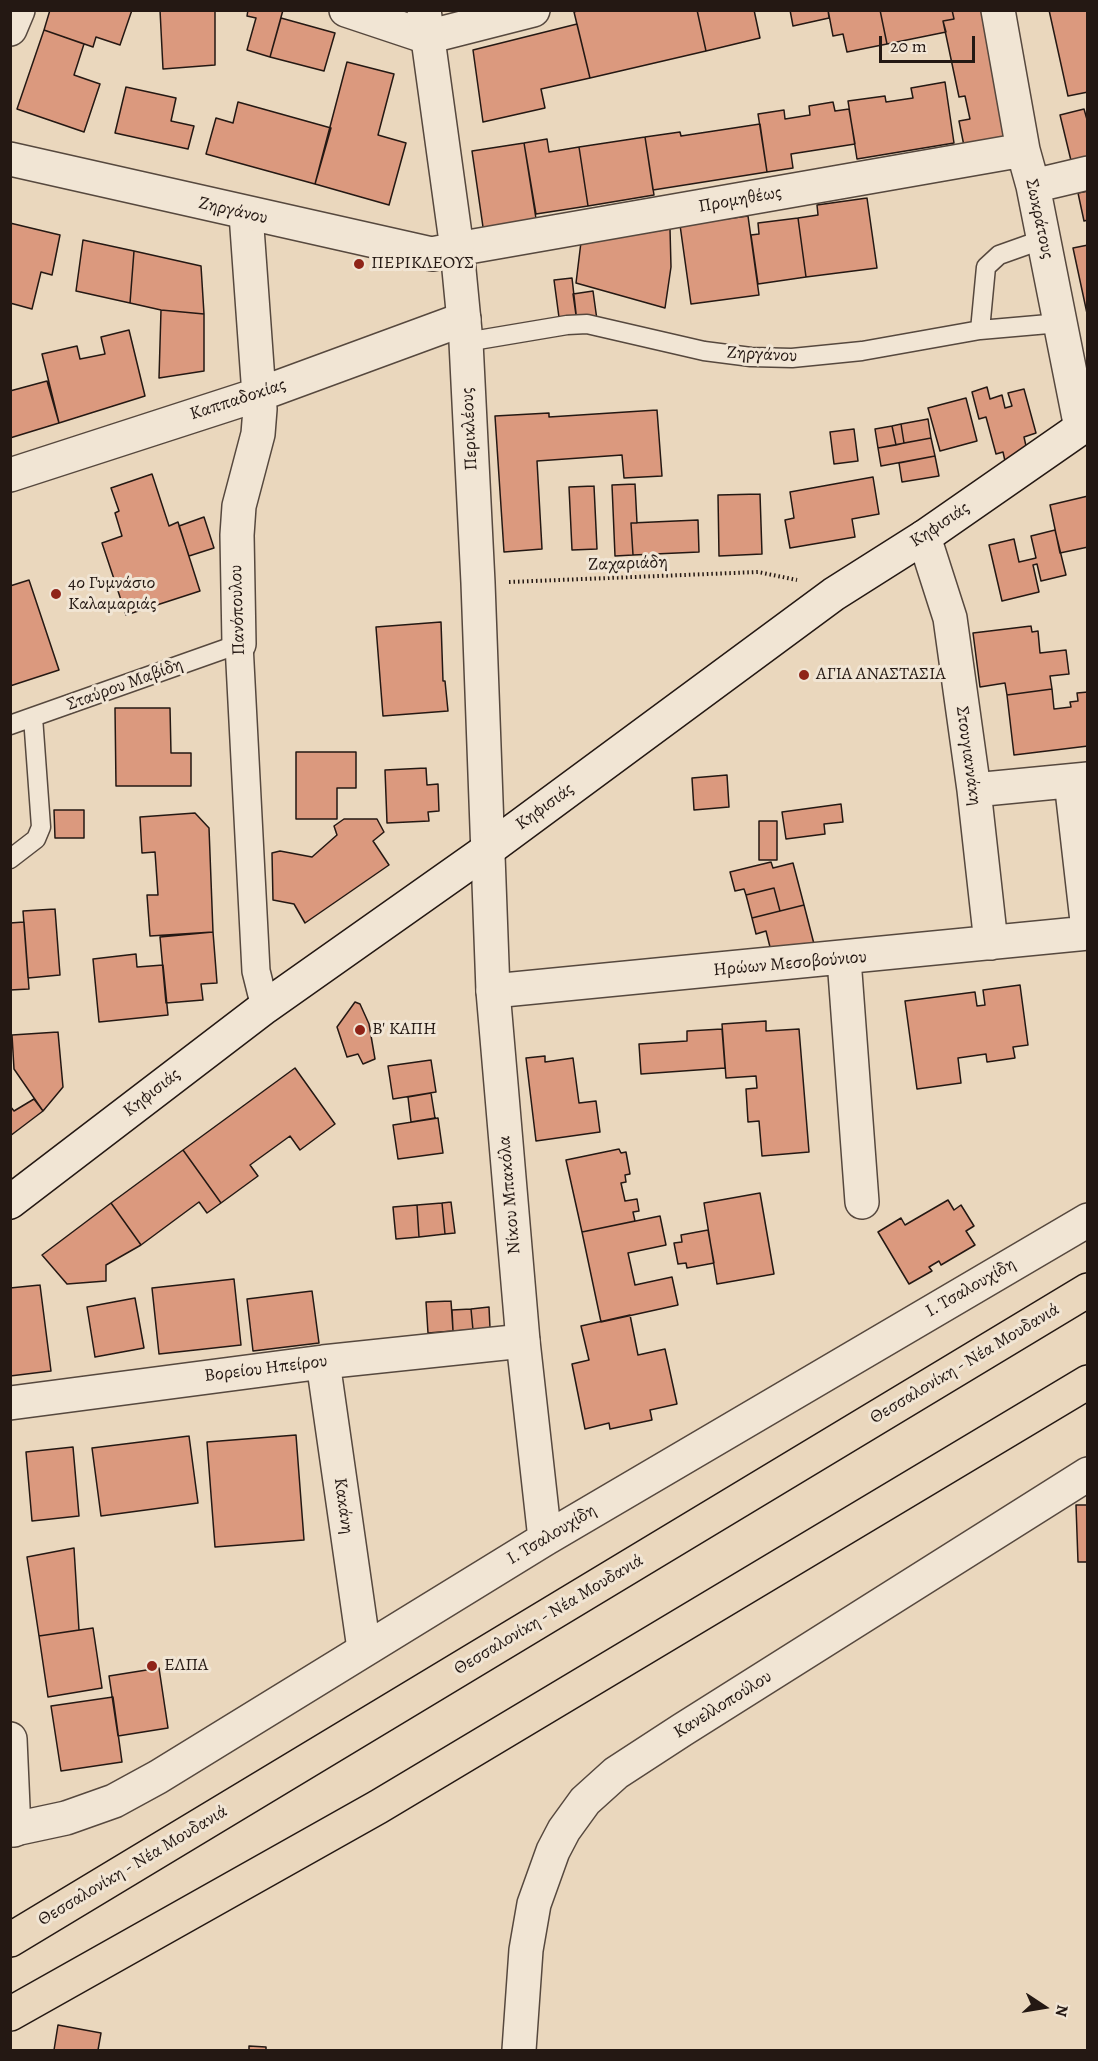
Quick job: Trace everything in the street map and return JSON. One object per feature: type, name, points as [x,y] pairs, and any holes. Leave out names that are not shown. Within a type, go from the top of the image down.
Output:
[{"type":"highway","name":"Θεσσαλονίκη - Νέα Μουδανιά","points":[[10,1940],[1088,1290]]},
{"type":"highway","points":[[15,2012],[378,1807],[1088,1382]]},
{"type":"street","points":[[10,29],[18,10]]},
{"type":"street","points":[[346,10],[425,24],[533,10]]},
{"type":"street","name":"Σωκράτους","points":[[998,10],[1023,150],[1033,186],[1060,323],[1084,426]]},
{"type":"street","name":"Περικλέους","points":[[425,24],[457,249],[465,330],[478,583],[486,851]]},
{"type":"street","name":"Προμηθέως","points":[[457,249],[1023,150]]},
{"type":"street","name":"Ζηργάνου","points":[[10,159],[246,214],[432,254],[457,249]]},
{"type":"street","points":[[1033,186],[1088,173]]},
{"type":"street","name":"Πανόπουλου","points":[[246,214],[260,394],[258,434],[239,506],[237,534],[239,644],[256,971],[265,1006]]},
{"type":"street","name":"Καππαδοκίας","points":[[10,475],[465,330]]},
{"type":"street","name":"Κηφισιάς","points":[[10,1202],[265,1006],[486,851],[834,594],[924,537],[1084,426]]},
{"type":"street","name":"Στουγιαννάκη","points":[[924,537],[950,618],[974,790],[990,943]]},
{"type":"street","points":[[974,790],[1079,780],[1088,932]]},
{"type":"street","name":"Νίκου Μπακόλα","points":[[486,851],[492,991],[523,1341],[545,1539]]},
{"type":"street","name":"Ηρώων Μεσοβούνιου","points":[[492,991],[844,959],[1088,932]]},
{"type":"street","points":[[844,959],[862,1202]]},
{"type":"street","name":"Ι. Τσαλουχίδη","points":[[12,1830],[66,1818],[114,1801],[545,1539],[1088,1220]]},
{"type":"street","name":"Βορείου Ηπείρου","points":[[10,1403],[323,1362],[523,1341]]},
{"type":"street","name":"Κακάνη","points":[[323,1362],[364,1649]]},
{"type":"street","name":"Κανελλοπούλου","points":[[519,2050],[526,1950],[534,1904],[553,1851],[564,1830],[585,1800],[616,1773],[682,1730],[1088,1474]]},
{"type":"street","points":[[10,1739],[12,1830]]},
{"type":"lane","points":[[980,330],[986,267],[999,255],[1044,239]]},
{"type":"lane","name":"Ζηργάνου","points":[[465,330],[587,324],[704,351],[751,357],[792,358],[862,351],[980,330],[1060,323]]},
{"type":"lane","name":"Σταύρου Μαβίδη","points":[[10,725],[239,644]]},
{"type":"lane","points":[[10,859],[30,845],[41,827],[33,717]]},
{"type":"path","name":"Ζαχαριάδη","points":[[478,583],[758,572],[778,575]]},
{"type":"building","points":[[50,10],[132,10],[120,45],[96,37],[93,47],[44,30]]},
{"type":"building","points":[[160,10],[215,10],[215,65],[163,69]]},
{"type":"building","points":[[248,10],[283,10],[270,57],[247,50],[256,18],[247,16]]},
{"type":"building","points":[[580,10],[697,10],[706,51],[590,78],[574,12]]},
{"type":"building","points":[[697,10],[754,10],[760,38],[706,51]]},
{"type":"building","points":[[790,10],[828,10],[829,18],[793,26]]},
{"type":"building","points":[[828,10],[880,10],[887,44],[847,52],[843,34],[833,36]]},
{"type":"building","points":[[880,10],[952,10],[954,19],[943,21],[946,32],[887,44]]},
{"type":"building","points":[[952,10],[985,10],[1012,146],[966,156],[959,121],[970,119],[965,96],[959,97],[943,21],[954,19]]},
{"type":"building","points":[[1049,10],[1088,10],[1088,92],[1068,96]]},
{"type":"building","points":[[281,18],[335,33],[324,71],[270,57]]},
{"type":"building","points":[[577,24],[590,78],[541,89],[545,108],[483,122],[473,50]]},
{"type":"building","points":[[44,30],[84,44],[74,75],[100,84],[84,132],[17,109]]},
{"type":"building","points":[[347,62],[394,74],[378,135],[406,143],[389,205],[315,184]]},
{"type":"building","points":[[945,82],[954,143],[857,159],[848,101],[885,96],[886,102],[913,98],[911,88]]},
{"type":"building","points":[[126,87],[176,98],[171,121],[194,126],[188,149],[115,133]]},
{"type":"building","points":[[238,102],[331,128],[315,184],[206,154],[216,118],[233,123]]},
{"type":"building","points":[[833,102],[835,111],[849,109],[855,144],[791,154],[793,168],[767,172],[758,114],[784,110],[785,119],[810,115],[809,106]]},
{"type":"building","points":[[1084,109],[1088,123],[1088,169],[1074,173],[1060,115]]},
{"type":"building","points":[[760,124],[767,172],[653,190],[645,137],[680,132],[681,136]]},
{"type":"building","points":[[645,137],[654,195],[588,206],[579,147]]},
{"type":"building","points":[[547,139],[549,152],[579,147],[588,206],[536,214],[524,143]]},
{"type":"building","points":[[524,143],[537,225],[484,234],[472,151]]},
{"type":"building","points":[[1088,191],[1088,220],[1084,221],[1078,193]]},
{"type":"building","points":[[867,198],[877,268],[806,277],[798,218],[818,215],[817,205]]},
{"type":"building","points":[[748,216],[759,295],[691,304],[680,225]]},
{"type":"building","points":[[798,218],[806,277],[758,284],[751,235],[759,234],[758,223]]},
{"type":"building","points":[[10,223],[60,235],[52,275],[41,272],[32,309],[10,303]]},
{"type":"building","points":[[670,229],[671,267],[665,308],[576,283],[581,242]]},
{"type":"building","points":[[83,240],[134,251],[130,303],[76,291]]},
{"type":"building","points":[[1088,245],[1088,318],[1073,248]]},
{"type":"building","points":[[134,251],[201,266],[204,314],[161,310],[130,303]]},
{"type":"building","points":[[572,278],[577,322],[560,325],[554,280]]},
{"type":"building","points":[[593,291],[597,320],[577,322],[573,294]]},
{"type":"building","points":[[161,310],[204,314],[204,371],[159,378]]},
{"type":"building","points":[[129,330],[145,396],[59,423],[42,354],[77,346],[80,359],[105,354],[101,337]]},
{"type":"building","points":[[47,381],[59,423],[10,438],[10,391]]},
{"type":"building","points":[[987,387],[990,399],[1002,395],[1005,408],[1012,406],[1008,393],[1024,389],[1036,433],[1024,437],[1028,455],[1005,461],[1003,452],[996,454],[986,417],[979,419],[972,392]]},
{"type":"building","points":[[966,398],[977,441],[940,451],[928,408]]},
{"type":"building","points":[[657,410],[662,476],[624,478],[622,455],[537,461],[542,549],[504,552],[495,416],[549,413],[549,417]]},
{"type":"building","points":[[928,419],[931,438],[904,443],[901,424]]},
{"type":"building","points":[[901,424],[904,443],[896,445],[892,426]]},
{"type":"building","points":[[892,426],[896,445],[878,448],[875,429]]},
{"type":"building","points":[[854,429],[858,461],[834,464],[830,432]]},
{"type":"building","points":[[931,438],[935,456],[881,466],[878,448]]},
{"type":"building","points":[[935,456],[939,476],[902,482],[899,463]]},
{"type":"building","points":[[152,474],[169,526],[178,522],[200,591],[126,615],[102,543],[122,536],[115,513],[119,511],[111,488]]},
{"type":"building","points":[[873,477],[879,514],[852,519],[855,537],[790,548],[785,520],[794,518],[790,492]]},
{"type":"building","points":[[635,484],[637,523],[631,523],[633,555],[615,556],[612,485]]},
{"type":"building","points":[[594,486],[597,549],[572,550],[569,487]]},
{"type":"building","points":[[760,494],[762,554],[719,556],[718,495]]},
{"type":"building","points":[[1088,496],[1088,547],[1060,553],[1050,505]]},
{"type":"building","points":[[204,517],[214,548],[189,556],[179,526]]},
{"type":"building","points":[[698,520],[699,552],[633,555],[631,523]]},
{"type":"building","points":[[1055,530],[1066,575],[1041,581],[1037,564],[1033,565],[1039,592],[1002,601],[989,545],[1014,539],[1019,562],[1036,558],[1031,536]]},
{"type":"building","points":[[29,580],[59,670],[10,686],[10,586]]},
{"type":"building","points":[[441,622],[443,681],[445,681],[448,711],[383,716],[376,627]]},
{"type":"building","points":[[1031,626],[1032,632],[1038,631],[1040,653],[1066,650],[1069,674],[1050,676],[1052,689],[1007,695],[1005,683],[980,687],[973,633]]},
{"type":"building","points":[[1052,689],[1054,709],[1071,707],[1070,702],[1078,701],[1077,693],[1088,692],[1088,746],[1014,755],[1007,695]]},
{"type":"building","points":[[115,708],[170,708],[171,753],[191,753],[191,786],[116,786]]},
{"type":"building","points":[[296,752],[356,752],[356,788],[337,788],[337,819],[296,819]]},
{"type":"building","points":[[426,768],[427,785],[438,784],[439,811],[428,812],[429,821],[387,823],[385,770]]},
{"type":"building","points":[[727,775],[729,807],[694,810],[692,778]]},
{"type":"building","points":[[841,804],[843,822],[824,824],[825,834],[786,839],[782,812]]},
{"type":"building","points":[[54,810],[84,810],[84,838],[55,838]]},
{"type":"building","points":[[195,813],[209,828],[213,932],[150,936],[147,895],[158,895],[155,852],[142,853],[140,817]]},
{"type":"building","points":[[344,819],[377,819],[384,832],[373,841],[389,865],[305,923],[294,904],[273,900],[272,853],[280,851],[312,857],[337,835],[334,826]]},
{"type":"building","points":[[759,821],[777,821],[777,860],[759,860]]},
{"type":"building","points":[[771,862],[773,868],[793,863],[804,905],[780,911],[774,888],[746,895],[744,889],[735,891],[730,872]]},
{"type":"building","points":[[774,888],[780,911],[752,918],[746,895]]},
{"type":"building","points":[[804,905],[814,944],[772,955],[766,931],[756,934],[752,918]]},
{"type":"building","points":[[55,909],[60,975],[28,978],[23,911]]},
{"type":"building","points":[[24,922],[29,989],[10,990],[10,923]]},
{"type":"building","points":[[213,932],[217,983],[201,984],[203,1000],[166,1003],[160,937]]},
{"type":"building","points":[[136,954],[137,967],[163,965],[168,1015],[99,1022],[93,959]]},
{"type":"building","points":[[1020,985],[1028,1045],[1013,1047],[1015,1058],[987,1062],[986,1054],[958,1058],[961,1083],[917,1089],[905,1001],[975,992],[977,1006],[985,1005],[983,990]]},
{"type":"building","points":[[355,1002],[360,1004],[369,1024],[375,1059],[363,1064],[358,1054],[347,1057],[337,1027]]},
{"type":"building","points":[[766,1021],[766,1031],[799,1029],[809,1152],[762,1156],[759,1121],[748,1122],[746,1089],[757,1088],[756,1076],[726,1078],[722,1024]]},
{"type":"building","points":[[722,1029],[725,1068],[641,1074],[639,1044],[687,1041],[687,1031]]},
{"type":"building","points":[[58,1032],[63,1087],[43,1111],[14,1069],[12,1035]]},
{"type":"building","points":[[545,1056],[545,1062],[573,1058],[579,1103],[596,1101],[600,1132],[536,1141],[526,1058]]},
{"type":"building","points":[[431,1060],[436,1092],[393,1099],[388,1066]]},
{"type":"building","points":[[295,1068],[335,1124],[300,1150],[290,1136],[250,1165],[258,1176],[221,1203],[183,1150]]},
{"type":"building","points":[[431,1093],[435,1118],[411,1122],[408,1097]]},
{"type":"building","points":[[34,1099],[43,1111],[10,1136],[10,1106],[14,1111]]},
{"type":"building","points":[[438,1118],[443,1153],[398,1159],[393,1125]]},
{"type":"building","points":[[619,1149],[621,1153],[626,1152],[630,1174],[625,1175],[626,1182],[621,1183],[625,1201],[637,1199],[639,1211],[633,1212],[635,1221],[582,1232],[566,1160]]},
{"type":"building","points":[[183,1150],[221,1203],[207,1213],[199,1202],[141,1245],[111,1203]]},
{"type":"building","points":[[760,1193],[774,1274],[717,1284],[704,1203]]},
{"type":"building","points":[[948,1200],[954,1210],[961,1205],[974,1226],[966,1231],[975,1245],[941,1265],[939,1261],[929,1267],[932,1271],[909,1284],[878,1232],[901,1218],[905,1225]]},
{"type":"building","points":[[451,1202],[455,1233],[445,1234],[442,1203]]},
{"type":"building","points":[[111,1203],[141,1245],[106,1265],[106,1281],[67,1284],[42,1255]]},
{"type":"building","points":[[442,1203],[445,1234],[419,1237],[417,1205]]},
{"type":"building","points":[[417,1205],[419,1237],[396,1239],[393,1207]]},
{"type":"building","points":[[660,1216],[666,1245],[628,1253],[635,1285],[672,1277],[678,1305],[601,1322],[582,1232]]},
{"type":"building","points":[[708,1230],[714,1263],[687,1268],[686,1263],[678,1264],[674,1243],[682,1242],[681,1235]]},
{"type":"building","points":[[234,1279],[241,1345],[159,1354],[152,1288]]},
{"type":"building","points":[[40,1285],[51,1371],[10,1376],[10,1288]]},
{"type":"building","points":[[312,1291],[319,1343],[253,1351],[247,1299]]},
{"type":"building","points":[[135,1298],[144,1348],[95,1357],[87,1307]]},
{"type":"building","points":[[451,1301],[453,1331],[428,1333],[426,1302]]},
{"type":"building","points":[[489,1307],[490,1328],[473,1330],[471,1309]]},
{"type":"building","points":[[471,1309],[473,1330],[453,1331],[452,1310]]},
{"type":"building","points":[[630,1315],[638,1355],[665,1349],[677,1404],[650,1410],[652,1420],[610,1429],[609,1423],[585,1429],[572,1364],[589,1360],[581,1326]]},
{"type":"building","points":[[296,1435],[304,1540],[215,1547],[207,1442]]},
{"type":"building","points":[[189,1436],[198,1503],[101,1516],[92,1448]]},
{"type":"building","points":[[73,1447],[79,1516],[32,1521],[26,1452]]},
{"type":"building","points":[[1076,1505],[1088,1505],[1088,1562],[1078,1562]]},
{"type":"building","points":[[74,1548],[79,1630],[39,1636],[27,1557]]},
{"type":"building","points":[[93,1628],[102,1688],[48,1697],[39,1636]]},
{"type":"building","points":[[159,1668],[168,1728],[118,1736],[109,1676]]},
{"type":"building","points":[[113,1697],[122,1762],[61,1771],[51,1706]]},
{"type":"building","points":[[58,2025],[101,2033],[98,2050],[54,2050]]},
{"type":"building","points":[[249,2046],[266,2047],[266,2050],[249,2050]]},
{"type":"place","name":"ΠΕΡΙΚΛΕΟΥΣ","points":[[359,264]]},
{"type":"place","name":"4ο Γυμνάσιο Καλαμαριάς","points":[[56,594]]},
{"type":"place","name":"ΑΓΙΑ ΑΝΑΣΤΑΣΙΑ","points":[[804,675]]},
{"type":"place","name":"Β' ΚΑΠΗ","points":[[360,1030]]},
{"type":"place","name":"ΕΛΠΑ","points":[[152,1666]]}]
